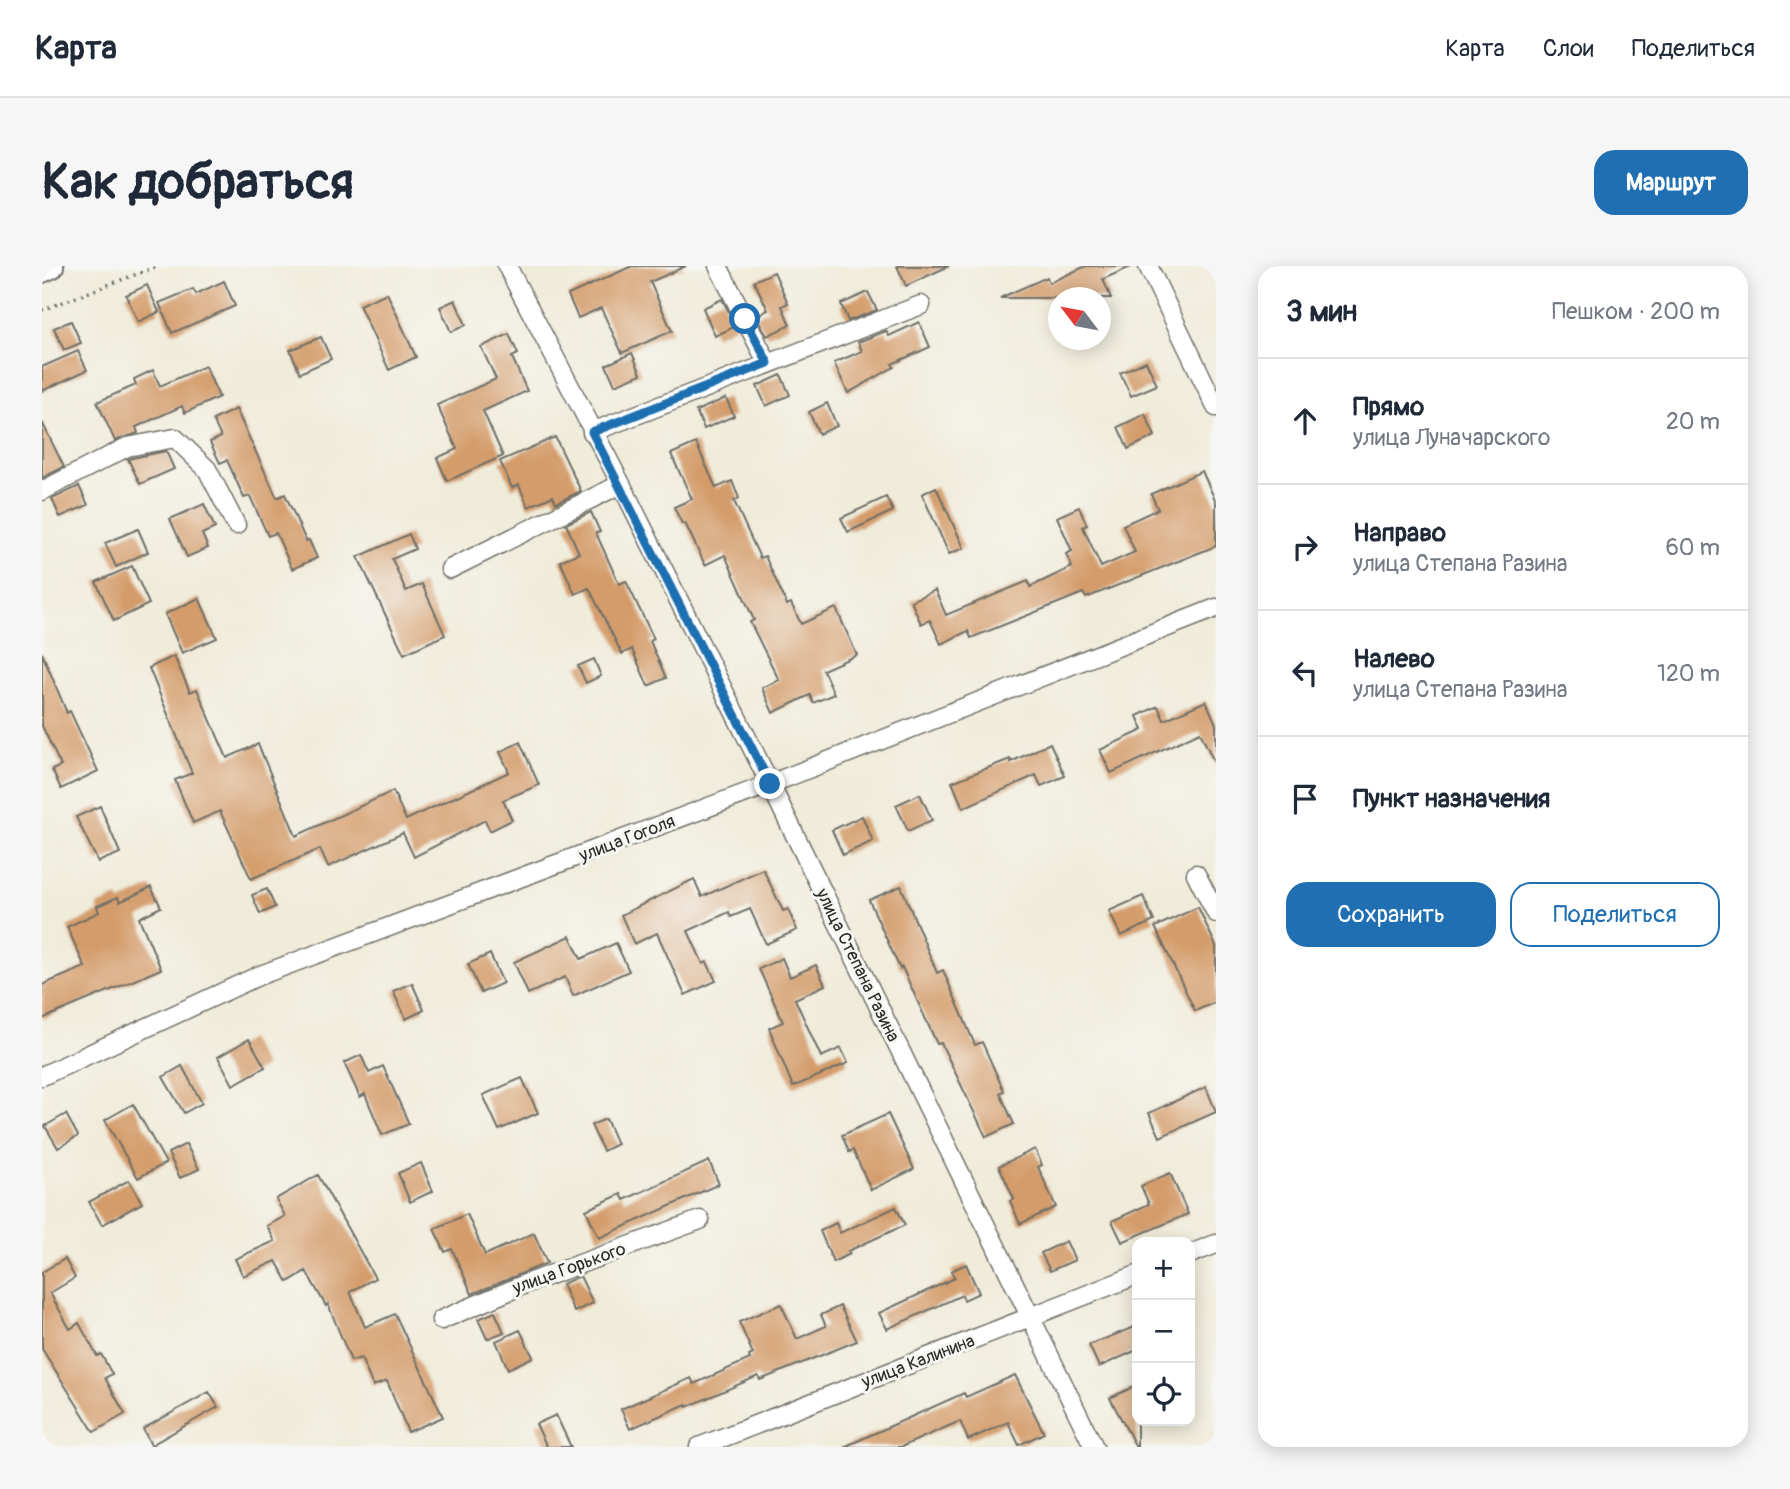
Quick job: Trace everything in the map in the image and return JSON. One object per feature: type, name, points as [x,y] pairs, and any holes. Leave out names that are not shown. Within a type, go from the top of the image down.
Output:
[{"type":"main road","points":[[42,270],[51,266]]},
{"type":"street","name":"улица Степана Разина","points":[[507,266],[621,484],[1094,1447]]},
{"type":"street","points":[[718,266],[768,363]]},
{"type":"street","points":[[1148,266],[1216,407]]},
{"type":"street","points":[[592,432],[921,306]]},
{"type":"street","points":[[42,491],[127,447],[175,438],[207,469],[236,525]]},
{"type":"street","points":[[450,569],[621,484]]},
{"type":"street","name":"улица Гоголя","points":[[42,1076],[258,976],[770,784],[1216,608]]},
{"type":"street","points":[[1196,874],[1216,913]]},
{"type":"street","name":"улица Горького","points":[[441,1320],[525,1284],[700,1220]]},
{"type":"street","points":[[1195,1252],[1216,1244]]},
{"type":"street","name":"улица Калинина","points":[[699,1447],[1132,1277]]},
{"type":"path","points":[[42,310],[158,266]]},
{"type":"building","points":[[632,266],[686,266],[650,282],[672,331],[622,353],[601,308],[578,318],[568,295]]},
{"type":"building","points":[[897,266],[949,266],[906,286]]},
{"type":"building","points":[[1086,266],[1133,266],[1103,279],[1106,287],[1048,287],[1048,298],[1000,298],[1047,277],[1049,283]]},
{"type":"building","points":[[774,272],[788,303],[782,306],[790,325],[767,336],[756,316],[768,310],[754,281]]},
{"type":"building","points":[[224,281],[235,306],[172,333],[159,303],[193,289],[196,294]]},
{"type":"building","points":[[147,285],[159,312],[138,322],[126,295]]},
{"type":"building","points":[[868,292],[877,310],[848,321],[841,304]]},
{"type":"building","points":[[387,293],[416,357],[389,370],[359,305]]},
{"type":"building","points":[[722,299],[736,326],[715,336],[703,308]]},
{"type":"building","points":[[455,300],[466,325],[451,332],[440,307]]},
{"type":"building","points":[[71,321],[81,343],[64,350],[54,328]]},
{"type":"building","points":[[919,322],[930,347],[892,364],[894,367],[848,393],[834,363],[862,351],[858,342],[886,331],[889,336]]},
{"type":"building","points":[[509,334],[518,354],[512,357],[527,391],[483,411],[503,456],[447,481],[437,458],[457,449],[437,405],[496,379],[481,347]]},
{"type":"building","points":[[321,337],[331,359],[300,373],[290,350]]},
{"type":"building","points":[[78,351],[87,370],[42,391],[42,367]]},
{"type":"building","points":[[632,353],[641,374],[615,385],[606,365]]},
{"type":"building","points":[[1146,361],[1157,385],[1131,396],[1120,373]]},
{"type":"building","points":[[205,366],[219,397],[185,413],[182,406],[136,427],[138,433],[115,441],[97,402],[136,385],[134,379],[153,370],[160,386]]},
{"type":"building","points":[[781,375],[790,395],[766,406],[757,386]]},
{"type":"building","points":[[726,398],[734,416],[704,429],[696,411]]},
{"type":"building","points":[[827,403],[837,426],[819,434],[809,412]]},
{"type":"building","points":[[236,409],[277,498],[285,494],[306,541],[309,540],[317,558],[292,569],[276,533],[268,536],[250,496],[244,498],[227,460],[220,463],[210,442],[221,437],[213,420]]},
{"type":"building","points":[[1145,414],[1155,436],[1128,449],[1118,427]]},
{"type":"building","points":[[42,422],[64,467],[42,478]]},
{"type":"building","points":[[555,437],[581,491],[556,503],[553,496],[528,507],[519,485],[512,488],[500,461]]},
{"type":"building","points":[[696,443],[716,488],[732,481],[739,498],[734,501],[760,558],[765,556],[787,605],[791,603],[801,624],[836,608],[857,655],[823,670],[834,694],[813,703],[810,695],[773,713],[762,688],[779,680],[750,622],[754,620],[725,555],[705,565],[685,523],[682,524],[674,507],[692,499],[671,454]]},
{"type":"building","points":[[166,451],[174,469],[140,484],[128,459]]},
{"type":"building","points":[[1202,471],[1216,502],[1216,546],[1086,598],[1083,593],[971,638],[968,631],[941,644],[930,620],[921,624],[911,601],[935,590],[946,615],[1028,581],[1030,587],[1072,567],[1066,554],[1072,551],[1057,517],[1079,507],[1087,525],[1083,527],[1101,567],[1135,552],[1123,525],[1158,509],[1151,494]]},
{"type":"building","points":[[79,486],[88,505],[60,517],[52,499]]},
{"type":"building","points":[[936,487],[964,548],[949,554],[922,494]]},
{"type":"building","points":[[886,497],[893,511],[848,532],[841,518]]},
{"type":"building","points":[[204,504],[215,528],[202,534],[208,548],[187,557],[170,519]]},
{"type":"building","points":[[591,512],[600,532],[596,533],[619,584],[626,581],[654,639],[650,641],[666,678],[648,686],[632,649],[622,654],[589,588],[575,594],[560,561],[579,553],[566,524]]},
{"type":"building","points":[[138,529],[148,552],[116,567],[105,543]]},
{"type":"building","points":[[409,534],[415,549],[392,559],[406,591],[422,584],[445,635],[404,654],[358,557]]},
{"type":"building","points":[[132,566],[149,604],[114,621],[96,582]]},
{"type":"building","points":[[199,598],[217,638],[182,653],[165,614]]},
{"type":"building","points":[[42,653],[67,713],[70,711],[98,771],[61,789],[52,770],[61,766],[42,726]]},
{"type":"building","points":[[174,656],[190,692],[197,689],[227,758],[258,744],[296,836],[393,791],[406,820],[509,772],[500,752],[520,742],[539,785],[503,800],[512,820],[490,831],[485,820],[414,857],[403,833],[328,867],[320,849],[251,879],[220,811],[193,823],[175,780],[192,773],[149,668]]},
{"type":"building","points":[[594,659],[601,676],[586,683],[578,666]]},
{"type":"building","points":[[1206,701],[1216,724],[1216,766],[1200,732],[1111,773],[1100,750],[1143,730],[1137,716],[1158,706],[1164,720]]},
{"type":"building","points":[[1050,743],[1065,776],[1041,786],[1036,775],[963,808],[952,782],[1010,759],[1011,762]]},
{"type":"building","points":[[920,794],[932,820],[908,831],[896,805]]},
{"type":"building","points":[[100,806],[120,853],[98,862],[76,817]]},
{"type":"building","points":[[862,816],[873,841],[843,855],[832,830]]},
{"type":"building","points":[[763,869],[783,911],[788,909],[797,930],[766,944],[750,909],[731,917],[729,912],[688,931],[703,964],[707,962],[716,981],[685,995],[657,933],[634,944],[621,915],[694,879],[702,897]]},
{"type":"building","points":[[901,886],[937,973],[943,970],[975,1045],[982,1042],[1004,1091],[1000,1093],[1014,1124],[986,1137],[941,1043],[937,1044],[869,900]]},
{"type":"building","points":[[151,887],[161,907],[139,918],[161,969],[42,1019],[42,985],[85,967],[67,927],[99,912],[97,906],[118,897],[120,902]]},
{"type":"building","points":[[267,889],[275,907],[260,914],[252,895]]},
{"type":"building","points":[[1143,896],[1154,921],[1121,936],[1109,911]]},
{"type":"building","points":[[1198,907],[1216,946],[1216,1002],[1195,1011],[1155,927]]},
{"type":"building","points":[[570,936],[581,959],[616,943],[629,971],[573,996],[565,977],[528,994],[514,962]]},
{"type":"building","points":[[490,954],[503,983],[481,993],[468,964]]},
{"type":"building","points":[[782,958],[790,977],[816,965],[825,985],[795,999],[821,1057],[841,1048],[848,1063],[793,1087],[769,1028],[783,1022],[759,969]]},
{"type":"building","points":[[412,983],[424,1010],[406,1019],[393,991]]},
{"type":"building","points":[[249,1039],[265,1067],[233,1085],[218,1057]]},
{"type":"building","points":[[361,1055],[369,1073],[383,1066],[409,1124],[382,1135],[365,1094],[360,1097],[344,1063]]},
{"type":"building","points":[[182,1066],[202,1103],[184,1113],[163,1077]]},
{"type":"building","points":[[522,1078],[538,1113],[499,1130],[483,1095]]},
{"type":"building","points":[[1206,1087],[1216,1112],[1160,1137],[1149,1113]]},
{"type":"building","points":[[133,1104],[166,1163],[138,1178],[105,1120]]},
{"type":"building","points":[[66,1114],[78,1136],[58,1148],[45,1126]]},
{"type":"building","points":[[888,1114],[914,1169],[871,1190],[853,1150],[849,1152],[842,1135]]},
{"type":"building","points":[[606,1119],[617,1144],[603,1151],[591,1125]]},
{"type":"building","points":[[186,1144],[199,1169],[180,1178],[168,1153]]},
{"type":"building","points":[[1035,1149],[1042,1165],[1038,1167],[1056,1207],[1020,1224],[1010,1201],[1014,1199],[999,1166]]},
{"type":"building","points":[[709,1161],[719,1184],[599,1238],[586,1210],[621,1194],[624,1200]]},
{"type":"building","points":[[421,1163],[433,1191],[410,1202],[398,1173]]},
{"type":"building","points":[[1170,1173],[1188,1214],[1122,1242],[1112,1221],[1149,1204],[1141,1186]]},
{"type":"building","points":[[318,1175],[375,1278],[350,1292],[365,1327],[395,1314],[443,1417],[408,1432],[387,1381],[373,1386],[361,1358],[351,1361],[328,1304],[326,1306],[306,1271],[288,1282],[276,1261],[243,1276],[235,1259],[275,1241],[267,1226],[285,1216],[276,1199]]},
{"type":"building","points":[[129,1180],[142,1203],[102,1225],[89,1202]]},
{"type":"building","points":[[896,1207],[905,1225],[848,1251],[850,1254],[833,1262],[820,1231],[836,1223],[840,1233]]},
{"type":"building","points":[[467,1214],[485,1255],[534,1233],[547,1263],[472,1294],[452,1249],[445,1252],[434,1229]]},
{"type":"building","points":[[1066,1241],[1075,1260],[1050,1271],[1041,1253]]},
{"type":"building","points":[[65,1259],[75,1278],[50,1293],[70,1329],[79,1323],[97,1356],[101,1354],[112,1374],[105,1378],[125,1414],[94,1432],[42,1349],[42,1272]]},
{"type":"building","points":[[966,1264],[979,1293],[964,1300],[962,1295],[887,1329],[879,1313],[955,1278],[951,1271]]},
{"type":"building","points":[[580,1276],[593,1303],[574,1312],[562,1284]]},
{"type":"building","points":[[781,1304],[797,1339],[826,1326],[821,1315],[840,1306],[857,1341],[760,1380],[758,1376],[630,1429],[621,1409],[691,1378],[694,1384],[750,1359],[749,1356],[753,1354],[739,1322]]},
{"type":"building","points":[[495,1312],[504,1332],[487,1339],[478,1319]]},
{"type":"building","points":[[1132,1328],[1132,1352],[1099,1367],[1089,1345]]},
{"type":"building","points":[[520,1330],[533,1357],[508,1369],[496,1341]]},
{"type":"building","points":[[1015,1375],[1044,1433],[1019,1445],[1008,1422],[968,1440],[960,1421],[901,1447],[844,1447],[964,1393],[966,1397]]},
{"type":"building","points":[[1132,1387],[1132,1426],[1137,1426],[1137,1447],[1136,1447],[1110,1398]]},
{"type":"building","points":[[209,1392],[218,1407],[151,1445],[143,1429]]},
{"type":"building","points":[[556,1415],[571,1447],[547,1447],[536,1424]]},
{"type":"route","points":[[745,319],[768,363],[592,432],[621,484],[770,784]]}]
